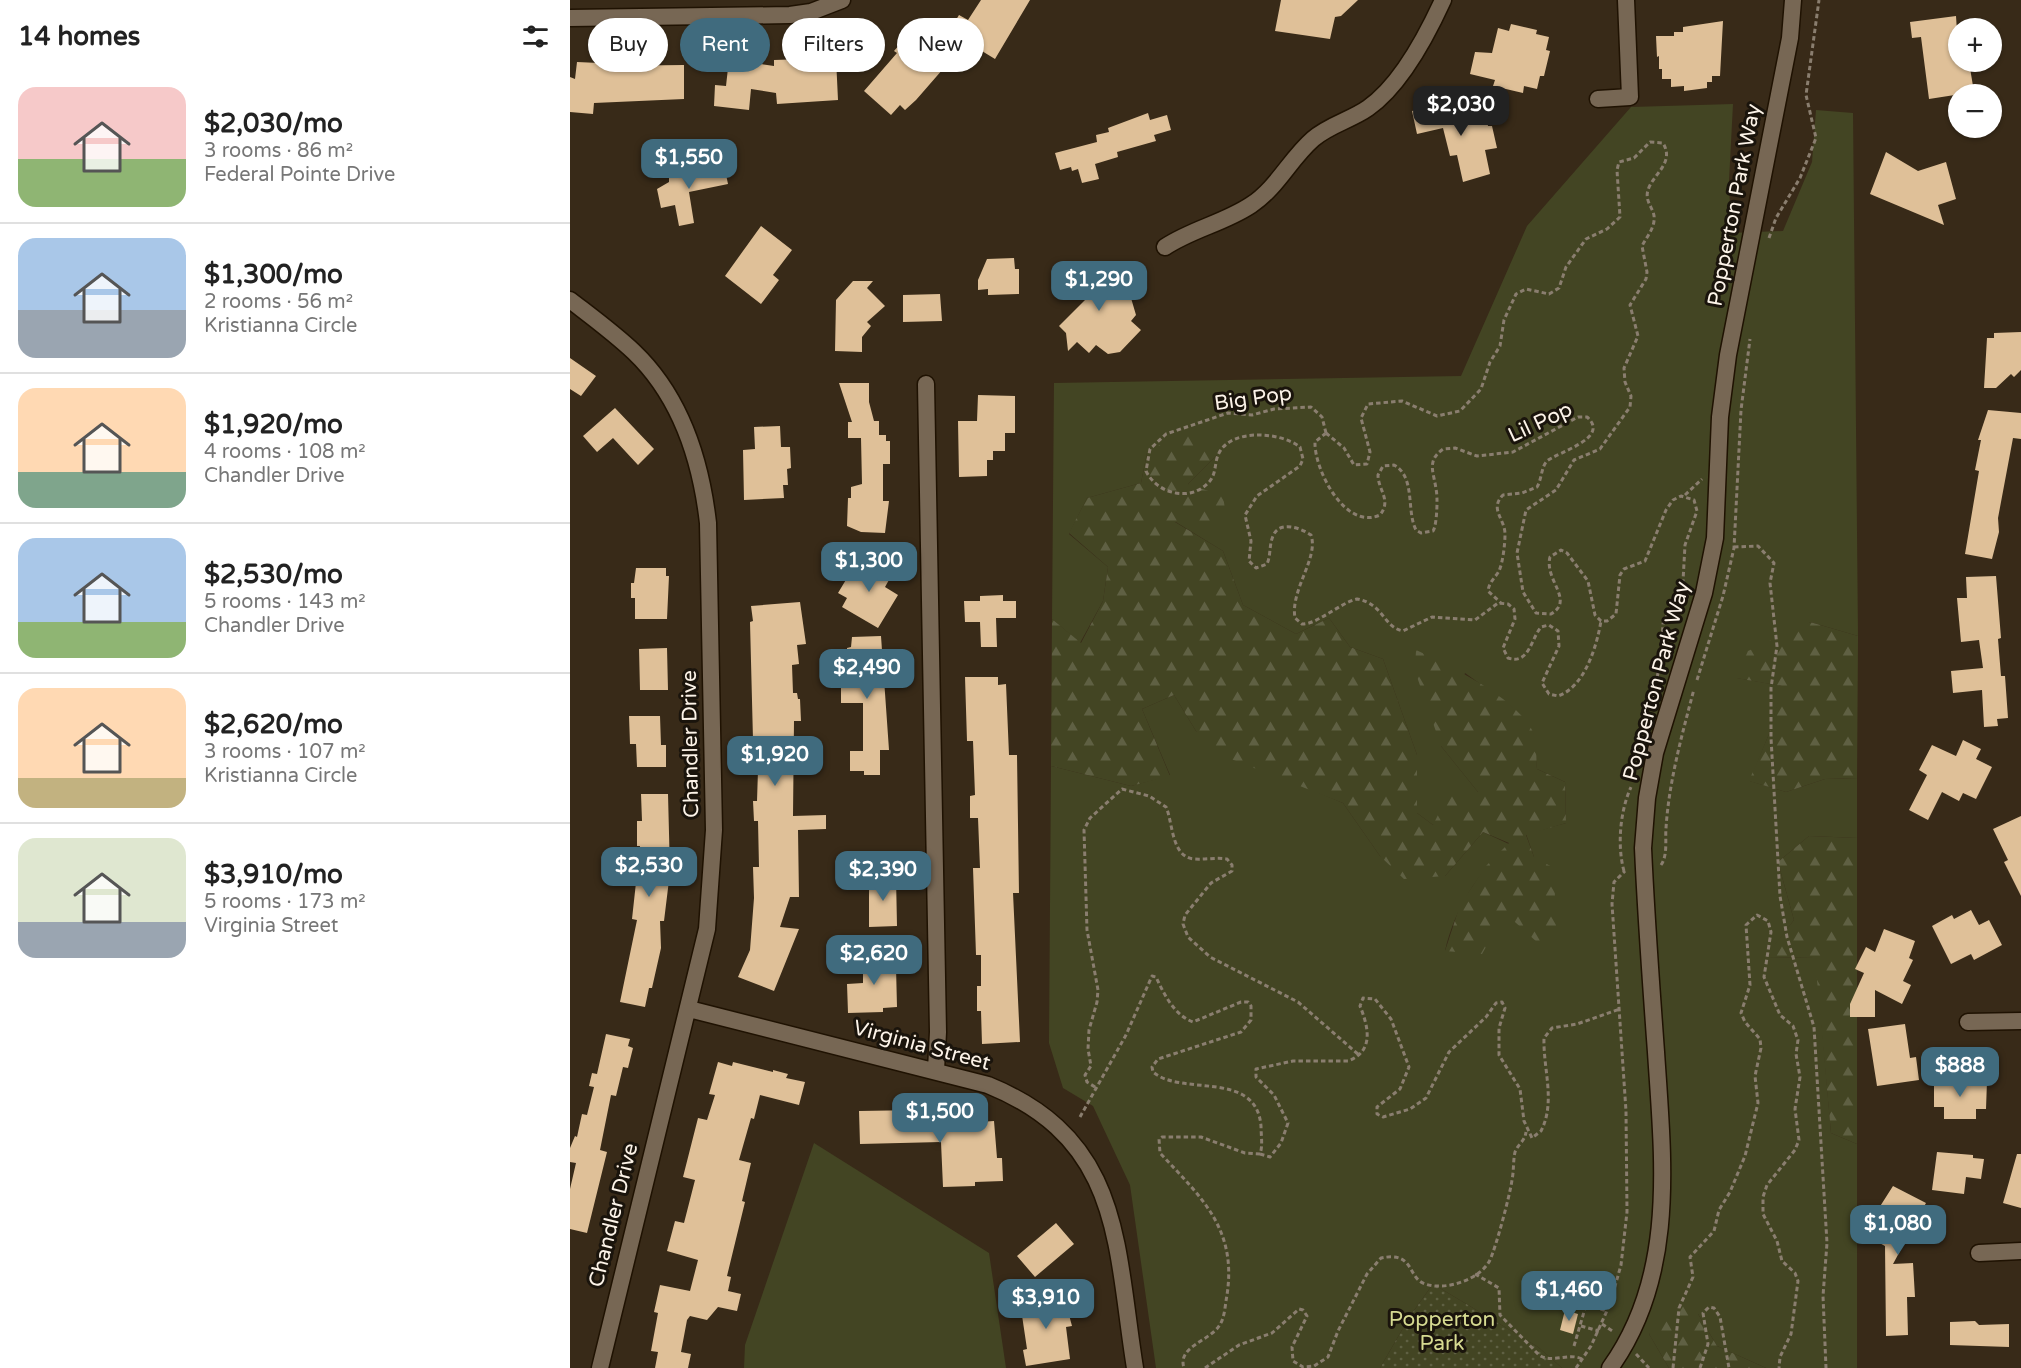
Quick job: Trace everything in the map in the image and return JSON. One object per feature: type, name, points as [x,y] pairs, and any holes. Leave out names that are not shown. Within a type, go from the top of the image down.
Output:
[{"type":"street","points":[[570,18],[790,15],[811,12],[842,0]]},
{"type":"street","points":[[1165,247],[1194,230],[1250,206],[1273,186],[1315,137],[1356,116],[1383,96],[1423,40],[1443,0]]},
{"type":"street","points":[[1598,99],[1630,97],[1626,0]]},
{"type":"street","name":"Popperton Park Way","points":[[1610,1368],[1626,1343],[1646,1296],[1663,1219],[1664,1164],[1643,848],[1647,798],[1655,753],[1710,568],[1716,529],[1720,417],[1728,355],[1790,38],[1793,0]]},
{"type":"street","name":"Chandler Drive","points":[[570,300],[636,354],[654,375],[685,429],[704,491],[708,535],[714,864],[707,929],[600,1368]]},
{"type":"street","points":[[926,384],[938,1020],[936,1070]]},
{"type":"street","name":"Virginia Street","points":[[688,1009],[988,1085],[1031,1105],[1066,1133],[1082,1152],[1100,1185],[1112,1223],[1135,1368]]},
{"type":"street","points":[[1968,1022],[2021,1021]]},
{"type":"street","points":[[1979,1253],[2021,1251]]},
{"type":"path","points":[[1767,248],[1776,218],[1800,178],[1816,138],[1806,95],[1819,0]]},
{"type":"path","points":[[1326,433],[1344,448],[1354,465],[1363,466],[1367,464],[1370,456],[1361,418],[1368,404],[1402,401],[1437,416],[1453,414],[1468,405],[1481,389],[1490,362],[1500,346],[1504,320],[1516,294],[1524,289],[1549,294],[1559,288],[1566,267],[1586,239],[1607,229],[1620,217],[1617,170],[1619,162],[1634,158],[1650,142],[1663,143],[1666,151],[1664,164],[1649,186],[1646,198],[1655,218],[1652,230],[1642,246],[1647,272],[1646,279],[1629,305],[1638,331],[1624,375],[1631,396],[1630,407],[1600,449],[1574,460],[1556,490],[1526,510],[1517,548],[1523,592],[1536,613],[1551,614],[1561,605],[1561,598],[1548,569],[1550,556],[1561,550],[1567,553],[1588,581],[1593,611],[1601,621],[1595,651],[1584,672],[1566,693],[1553,696],[1545,691],[1542,683],[1559,646],[1558,631],[1550,625],[1541,627],[1525,656],[1516,660],[1508,658],[1503,648],[1515,613],[1512,606],[1501,603]]},
{"type":"path","points":[[1657,867],[1661,865],[1665,856],[1668,806],[1674,769],[1694,688],[1723,597],[1734,548],[1741,410],[1750,334]]},
{"type":"path","name":"Big Pop","points":[[1326,433],[1322,417],[1311,406],[1274,409],[1252,415],[1228,413],[1159,438],[1148,455],[1146,471],[1162,489],[1185,494],[1200,489],[1211,481],[1220,452],[1234,441],[1247,436],[1271,436],[1284,439],[1300,447],[1303,455],[1300,466],[1257,496],[1246,511],[1245,519],[1251,541],[1249,561],[1256,568],[1267,564],[1273,535],[1278,529],[1292,526],[1311,535],[1313,548],[1304,570],[1295,607],[1295,618],[1302,624],[1312,623],[1334,608],[1357,599],[1376,607],[1392,626],[1403,631],[1411,630],[1431,617],[1479,619],[1501,603]]},
{"type":"path","name":"Lil Pop","points":[[1326,433],[1315,442],[1316,455],[1344,509],[1363,518],[1380,515],[1385,506],[1385,499],[1378,475],[1383,466],[1394,465],[1401,470],[1406,482],[1416,530],[1428,534],[1433,531],[1437,523],[1437,490],[1431,467],[1443,449],[1455,448],[1477,456],[1507,454],[1578,417],[1587,417],[1591,420],[1593,430],[1590,437],[1548,460],[1536,487],[1522,493],[1503,495],[1498,502],[1497,513],[1504,526],[1505,537],[1501,565],[1488,588],[1489,594],[1501,603]]},
{"type":"path","points":[[1601,621],[1610,620],[1616,614],[1620,575],[1624,569],[1645,561],[1670,504],[1681,496],[1691,498],[1696,503],[1697,511],[1685,545],[1683,581],[1663,624],[1661,658],[1650,713]]},
{"type":"path","points":[[1734,548],[1758,546],[1774,564],[1770,583],[1777,646],[1772,688],[1771,738],[1780,861],[1780,896],[1787,937],[1814,1027],[1827,1243],[1823,1296],[1826,1368]]},
{"type":"path","points":[[1624,871],[1621,859],[1623,811],[1635,777]]},
{"type":"path","points":[[1095,1088],[1087,1082],[1085,1076],[1091,1066],[1088,1048],[1089,1030],[1098,990],[1087,930],[1084,830],[1090,818],[1119,790],[1125,788],[1149,796],[1166,807],[1178,848],[1185,856],[1193,859],[1227,859],[1232,865],[1232,871],[1211,883],[1185,915],[1184,929],[1192,943],[1210,957],[1298,1002],[1359,1055]]},
{"type":"path","points":[[1576,1368],[1604,1325],[1622,1265],[1627,1212],[1626,1111],[1612,904],[1614,882],[1624,871],[1633,870]]},
{"type":"path","points":[[1673,1368],[1679,1308],[1693,1277],[1690,1257],[1714,1231],[1719,1210],[1730,1191],[1744,1156],[1758,1107],[1755,1076],[1761,1048],[1760,1039],[1745,1022],[1741,1013],[1749,985],[1746,925],[1757,915],[1768,921],[1771,932],[1764,977],[1780,1015],[1793,1026],[1798,1040],[1796,1054],[1800,1077],[1795,1110],[1799,1140],[1795,1150],[1773,1175],[1763,1197],[1765,1220],[1777,1241],[1782,1261],[1797,1277],[1798,1288],[1791,1334],[1780,1358],[1779,1368]]},
{"type":"path","points":[[1080,1117],[1126,1035],[1152,976],[1156,977],[1166,997],[1181,1015],[1193,1022],[1240,1002],[1248,1002],[1252,1009],[1251,1020],[1241,1032],[1158,1059],[1152,1064],[1152,1070],[1162,1078],[1214,1086],[1247,1098],[1256,1107],[1260,1119],[1260,1154]]},
{"type":"path","points":[[1184,1368],[1183,1356],[1186,1351],[1208,1338],[1222,1322],[1231,1270],[1227,1247],[1208,1208],[1195,1189],[1160,1153],[1159,1139],[1162,1137],[1202,1137],[1245,1153],[1273,1156],[1288,1126],[1288,1119],[1274,1095],[1256,1077],[1256,1070],[1293,1061],[1348,1061],[1359,1055],[1369,1033],[1360,1003],[1363,998],[1370,997],[1380,1004],[1391,1019],[1409,1066],[1400,1089],[1390,1099],[1379,1104],[1377,1113],[1383,1117],[1410,1109],[1430,1094],[1453,1046],[1486,1017],[1496,1003],[1502,1002],[1504,1008],[1498,1036],[1499,1054],[1522,1094],[1526,1129],[1524,1141]]},
{"type":"path","points":[[1205,1368],[1239,1345],[1272,1333],[1299,1310],[1305,1312],[1307,1316],[1292,1347],[1293,1361],[1303,1367],[1320,1364],[1330,1354],[1338,1331],[1367,1274],[1381,1258],[1396,1257],[1405,1261],[1424,1284],[1456,1285],[1475,1274],[1491,1259],[1512,1179],[1515,1152],[1524,1141],[1542,1131],[1547,1114],[1548,1091],[1544,1038],[1552,1028],[1587,1022],[1620,1009]]},
{"type":"path","points":[[1526,1129],[1532,1137]]},
{"type":"path","points":[[1475,1274],[1499,1288],[1500,1315],[1539,1355],[1547,1359],[1576,1356],[1582,1359]]},
{"type":"path","points":[[1577,1302],[1607,1311]]},
{"type":"path","points":[[1574,1346],[1586,1305]]},
{"type":"path","points":[[1700,1368],[1708,1344],[1703,1313],[1709,1308],[1714,1308],[1720,1317],[1729,1368]]},
{"type":"path","points":[[1581,1326],[1599,1331]]},
{"type":"path","points":[[1634,1352],[1648,1368]]},
{"type":"green space","points":[[1733,104],[1729,181],[1731,233],[1783,231],[1812,162],[1816,110],[1853,113],[1858,636],[1810,622],[1737,678],[1783,686],[1769,734],[1750,781],[1786,792],[1825,779],[1857,778],[1857,838],[1809,836],[1778,862],[1794,920],[1766,957],[1816,958],[1831,1133],[1857,1144],[1857,1368],[1766,1368],[1717,1346],[1698,1314],[1649,1334],[1669,1368],[1562,1368],[1538,1347],[1433,1284],[1410,1316],[1380,1368],[1156,1368],[1130,1185],[1093,1106],[1063,1088],[1049,1043],[1051,766],[1131,786],[1170,775],[1142,709],[1174,695],[1196,731],[1291,781],[1343,803],[1380,856],[1445,876],[1483,832],[1509,844],[1487,867],[1461,906],[1445,951],[1534,857],[1526,834],[1566,823],[1565,782],[1537,769],[1533,733],[1512,707],[1465,673],[1441,746],[1478,792],[1433,825],[1417,813],[1417,755],[1383,659],[1350,647],[1329,618],[1296,634],[1243,605],[1223,551],[1174,521],[1226,522],[1188,484],[1217,455],[1147,453],[1141,483],[1087,498],[1069,534],[1108,567],[1103,601],[1080,643],[1052,619],[1054,383],[1461,376],[1527,226],[1631,107]]},
{"type":"green space","points":[[1183,430],[1217,455],[1188,484],[1223,496],[1227,522],[1175,522],[1223,551],[1243,605],[1296,634],[1329,618],[1350,647],[1383,659],[1417,755],[1417,813],[1433,825],[1449,793],[1478,792],[1441,746],[1415,671],[1416,650],[1481,684],[1497,695],[1524,719],[1533,732],[1537,769],[1565,782],[1566,823],[1526,835],[1534,857],[1554,868],[1556,928],[1538,943],[1505,913],[1482,954],[1445,951],[1460,905],[1486,866],[1509,843],[1483,832],[1445,876],[1404,879],[1380,856],[1343,803],[1231,759],[1196,731],[1174,695],[1142,709],[1170,776],[1131,786],[1051,766],[1052,619],[1081,643],[1103,601],[1108,567],[1069,533],[1087,498],[1141,483],[1147,453]]},
{"type":"green space","points":[[1810,622],[1858,636],[1857,778],[1825,779],[1786,792],[1749,781],[1769,734],[1782,686],[1736,678],[1748,651]]},
{"type":"green space","points":[[1809,836],[1857,838],[1857,1144],[1831,1133],[1815,958],[1765,957],[1794,920],[1778,862]]},
{"type":"green space","points":[[814,1143],[989,1253],[1006,1368],[744,1368],[745,1345]]},
{"type":"green space","name":"Popperton Park","points":[[1433,1284],[1538,1347],[1562,1368],[1380,1368],[1410,1316]]},
{"type":"green space","points":[[1680,1302],[1698,1314],[1717,1346],[1766,1368],[1669,1368],[1649,1334]]},
{"type":"building","points":[[981,0],[1030,0],[995,59],[984,52],[984,18],[969,18]]},
{"type":"building","points":[[1281,0],[1358,0],[1341,16],[1335,17],[1330,39],[1275,31]]},
{"type":"building","points":[[1956,16],[1956,18],[1948,18],[1948,72],[1971,72],[1973,84],[1948,84],[1948,96],[1929,99],[1921,37],[1912,38],[1910,22]]},
{"type":"building","points":[[1723,21],[1720,76],[1712,76],[1712,82],[1707,82],[1707,88],[1684,91],[1684,86],[1671,87],[1671,79],[1662,79],[1659,56],[1657,57],[1656,36],[1674,36],[1674,32],[1683,32],[1683,27]]},
{"type":"building","points":[[1511,24],[1537,30],[1536,34],[1549,37],[1546,50],[1550,51],[1544,76],[1540,76],[1537,89],[1524,86],[1523,93],[1493,86],[1495,80],[1470,74],[1475,52],[1492,53],[1498,28],[1509,31]]},
{"type":"building","points":[[897,53],[897,72],[940,72],[905,110],[900,105],[891,115],[864,91],[880,72],[885,72],[885,67]]},
{"type":"building","points":[[774,60],[782,60],[782,72],[837,72],[838,100],[777,104],[776,93],[751,89],[749,110],[714,106],[715,85],[726,86],[728,72],[770,72],[770,65],[774,66]]},
{"type":"building","points":[[577,62],[588,62],[588,72],[668,72],[668,65],[680,65],[680,72],[684,72],[684,99],[594,103],[593,114],[570,112],[570,77],[575,79]]},
{"type":"building","points":[[1444,104],[1445,111],[1463,106],[1465,114],[1475,111],[1476,116],[1486,114],[1488,126],[1492,126],[1497,148],[1485,150],[1490,174],[1463,182],[1457,155],[1450,156],[1443,128],[1417,134],[1412,111]]},
{"type":"building","points":[[1148,113],[1150,120],[1167,115],[1171,130],[1154,135],[1156,141],[1117,152],[1118,157],[1095,164],[1099,179],[1082,183],[1078,169],[1072,171],[1071,167],[1060,170],[1055,153],[1097,142],[1096,135],[1109,132],[1108,128]]},
{"type":"building","points":[[1886,152],[1918,171],[1946,162],[1956,199],[1938,205],[1944,225],[1870,194]]},
{"type":"building","points":[[724,165],[728,184],[689,192],[694,223],[679,226],[675,205],[661,208],[657,189],[669,182],[669,178],[676,174]]},
{"type":"building","points":[[761,226],[792,250],[773,275],[779,280],[761,304],[725,276]]},
{"type":"building","points":[[1014,258],[1015,269],[1019,269],[1019,294],[988,295],[988,289],[978,290],[978,280],[987,259]]},
{"type":"building","points":[[1108,269],[1109,283],[1135,294],[1131,298],[1136,315],[1131,321],[1141,330],[1120,352],[1108,354],[1096,345],[1089,353],[1077,342],[1068,351],[1066,333],[1059,326],[1088,297],[1063,297],[1062,272]]},
{"type":"building","points":[[853,281],[873,281],[867,288],[885,306],[867,322],[871,326],[862,337],[862,352],[835,351],[836,300]]},
{"type":"building","points":[[940,294],[942,321],[903,322],[903,295]]},
{"type":"building","points":[[2021,332],[2021,370],[2014,377],[2011,374],[1996,388],[1984,388],[1987,338],[1994,338],[1994,333]]},
{"type":"building","points":[[570,358],[596,376],[581,396],[570,389]]},
{"type":"building","points":[[839,383],[869,383],[869,402],[874,421],[879,421],[879,435],[886,435],[886,441],[890,441],[890,464],[883,464],[883,501],[889,501],[885,533],[861,532],[847,526],[848,498],[851,498],[851,487],[862,484],[861,438],[848,438],[848,422],[852,422]]},
{"type":"building","points":[[978,395],[1015,396],[1015,433],[1005,433],[1005,451],[993,451],[993,460],[987,460],[987,476],[959,477],[958,421],[977,421]]},
{"type":"building","points":[[615,408],[654,449],[638,465],[613,438],[597,452],[583,436]]},
{"type":"building","points":[[1988,410],[2021,413],[2021,439],[2013,438],[1998,518],[1999,532],[1992,559],[1965,554],[1979,471],[1975,470],[1981,440],[1978,440]]},
{"type":"building","points":[[780,426],[781,447],[790,447],[791,468],[787,469],[788,485],[783,485],[784,498],[744,500],[743,450],[755,449],[754,427]]},
{"type":"building","points":[[870,557],[894,571],[885,587],[898,595],[878,628],[842,607],[847,598],[838,593],[853,568],[861,572]]},
{"type":"building","points":[[636,568],[666,568],[666,576],[669,576],[667,619],[635,619],[635,598],[631,598],[631,583],[634,583]]},
{"type":"building","points":[[1996,576],[2001,638],[1998,639],[2001,676],[2005,676],[2008,718],[1997,719],[1998,726],[1984,727],[1982,690],[1953,693],[1951,671],[1983,668],[1979,640],[1961,642],[1957,598],[1967,598],[1966,577]]},
{"type":"building","points":[[1003,595],[1003,601],[1016,601],[1016,618],[996,618],[997,647],[981,647],[980,622],[965,622],[964,601],[980,601],[980,596]]},
{"type":"building","points":[[800,602],[806,644],[797,645],[799,664],[792,665],[793,693],[797,693],[800,699],[801,721],[794,721],[793,816],[826,815],[826,829],[798,830],[799,897],[790,897],[780,927],[799,929],[774,991],[738,977],[750,950],[754,898],[753,867],[759,867],[758,821],[754,821],[753,801],[757,801],[758,770],[755,770],[755,740],[753,740],[751,606]]},
{"type":"building","points":[[881,636],[889,750],[880,750],[880,775],[864,775],[864,771],[850,771],[850,751],[863,751],[863,703],[841,703],[841,663],[847,663],[847,648],[851,647],[852,637]]},
{"type":"building","points":[[667,648],[668,690],[640,690],[639,649]]},
{"type":"building","points":[[965,677],[998,677],[998,685],[1006,684],[1009,755],[1017,755],[1019,893],[1013,893],[1020,1042],[982,1044],[981,1011],[977,1011],[977,986],[981,986],[981,955],[976,955],[973,868],[980,868],[978,818],[970,818],[970,796],[975,795],[973,741],[967,741]]},
{"type":"building","points":[[629,716],[660,716],[661,745],[666,745],[666,767],[637,767],[636,744],[630,744]]},
{"type":"building","points":[[1963,740],[1981,749],[1976,759],[1992,767],[1976,799],[1963,793],[1959,801],[1942,792],[1928,820],[1909,810],[1927,775],[1919,770],[1932,745],[1956,756]]},
{"type":"building","points":[[641,794],[668,794],[670,872],[664,921],[660,921],[661,948],[645,1007],[620,1002],[637,920],[632,919],[640,846],[637,846],[637,821],[642,821]]},
{"type":"building","points":[[2021,816],[2021,896],[2004,862],[2008,860],[1993,829]]},
{"type":"building","points":[[869,877],[896,877],[897,926],[869,927]]},
{"type":"building","points":[[1971,910],[1979,925],[1989,920],[2002,945],[1974,960],[1971,954],[1951,964],[1932,926],[1952,915],[1954,919]]},
{"type":"building","points":[[1884,929],[1915,941],[1909,958],[1913,960],[1903,981],[1911,985],[1902,1004],[1875,990],[1875,1017],[1850,1017],[1850,1004],[1864,973],[1855,969],[1866,947],[1875,952]]},
{"type":"building","points":[[893,953],[893,967],[896,967],[897,1007],[883,1008],[883,1012],[848,1013],[847,984],[863,983],[863,954]]},
{"type":"building","points":[[1905,1024],[1910,1058],[1916,1057],[1919,1080],[1877,1086],[1868,1029]]},
{"type":"building","points":[[606,1034],[630,1039],[628,1046],[633,1048],[628,1068],[623,1067],[616,1096],[611,1095],[600,1150],[607,1152],[587,1233],[570,1229],[570,1189],[576,1163],[570,1162],[570,1148],[575,1136],[577,1137],[582,1114],[587,1115],[594,1087],[589,1086],[592,1073],[597,1074]]},
{"type":"building","points":[[718,1062],[732,1066],[733,1062],[773,1072],[773,1070],[788,1074],[786,1078],[805,1082],[799,1105],[760,1095],[754,1119],[751,1118],[739,1160],[751,1163],[742,1201],[745,1202],[727,1276],[731,1277],[728,1291],[741,1294],[737,1311],[718,1307],[707,1320],[690,1316],[687,1320],[681,1352],[691,1354],[688,1368],[655,1368],[658,1352],[651,1351],[658,1313],[654,1312],[660,1285],[690,1291],[698,1260],[667,1251],[675,1221],[684,1223],[695,1180],[683,1177],[698,1118],[707,1120],[715,1095],[709,1094]]},
{"type":"building","points":[[1934,1081],[1987,1081],[1986,1109],[1976,1109],[1976,1119],[1944,1119],[1944,1107],[1934,1107]]},
{"type":"building","points":[[919,1110],[919,1126],[994,1121],[997,1158],[1002,1158],[1003,1181],[975,1182],[975,1186],[943,1187],[941,1142],[860,1144],[859,1111]]},
{"type":"building","points":[[1937,1152],[1973,1155],[1973,1158],[1984,1159],[1981,1179],[1966,1177],[1964,1194],[1932,1190]]},
{"type":"building","points":[[2017,1154],[2021,1154],[2021,1208],[2003,1203]]},
{"type":"building","points":[[1893,1186],[1926,1203],[1893,1264],[1913,1263],[1915,1297],[1907,1297],[1908,1335],[1886,1336],[1885,1246],[1874,1240],[1880,1229],[1875,1226],[1884,1211],[1879,1208]]},
{"type":"building","points":[[1056,1223],[1074,1244],[1035,1277],[1017,1256]]},
{"type":"building","points":[[1064,1296],[1072,1326],[1066,1327],[1070,1359],[1026,1366],[1023,1350],[1027,1349],[1020,1302]]},
{"type":"building","points":[[1565,1310],[1578,1314],[1573,1334],[1560,1330]]},
{"type":"building","points":[[1975,1321],[1979,1325],[2009,1324],[2009,1347],[1950,1345],[1950,1322]]}]
